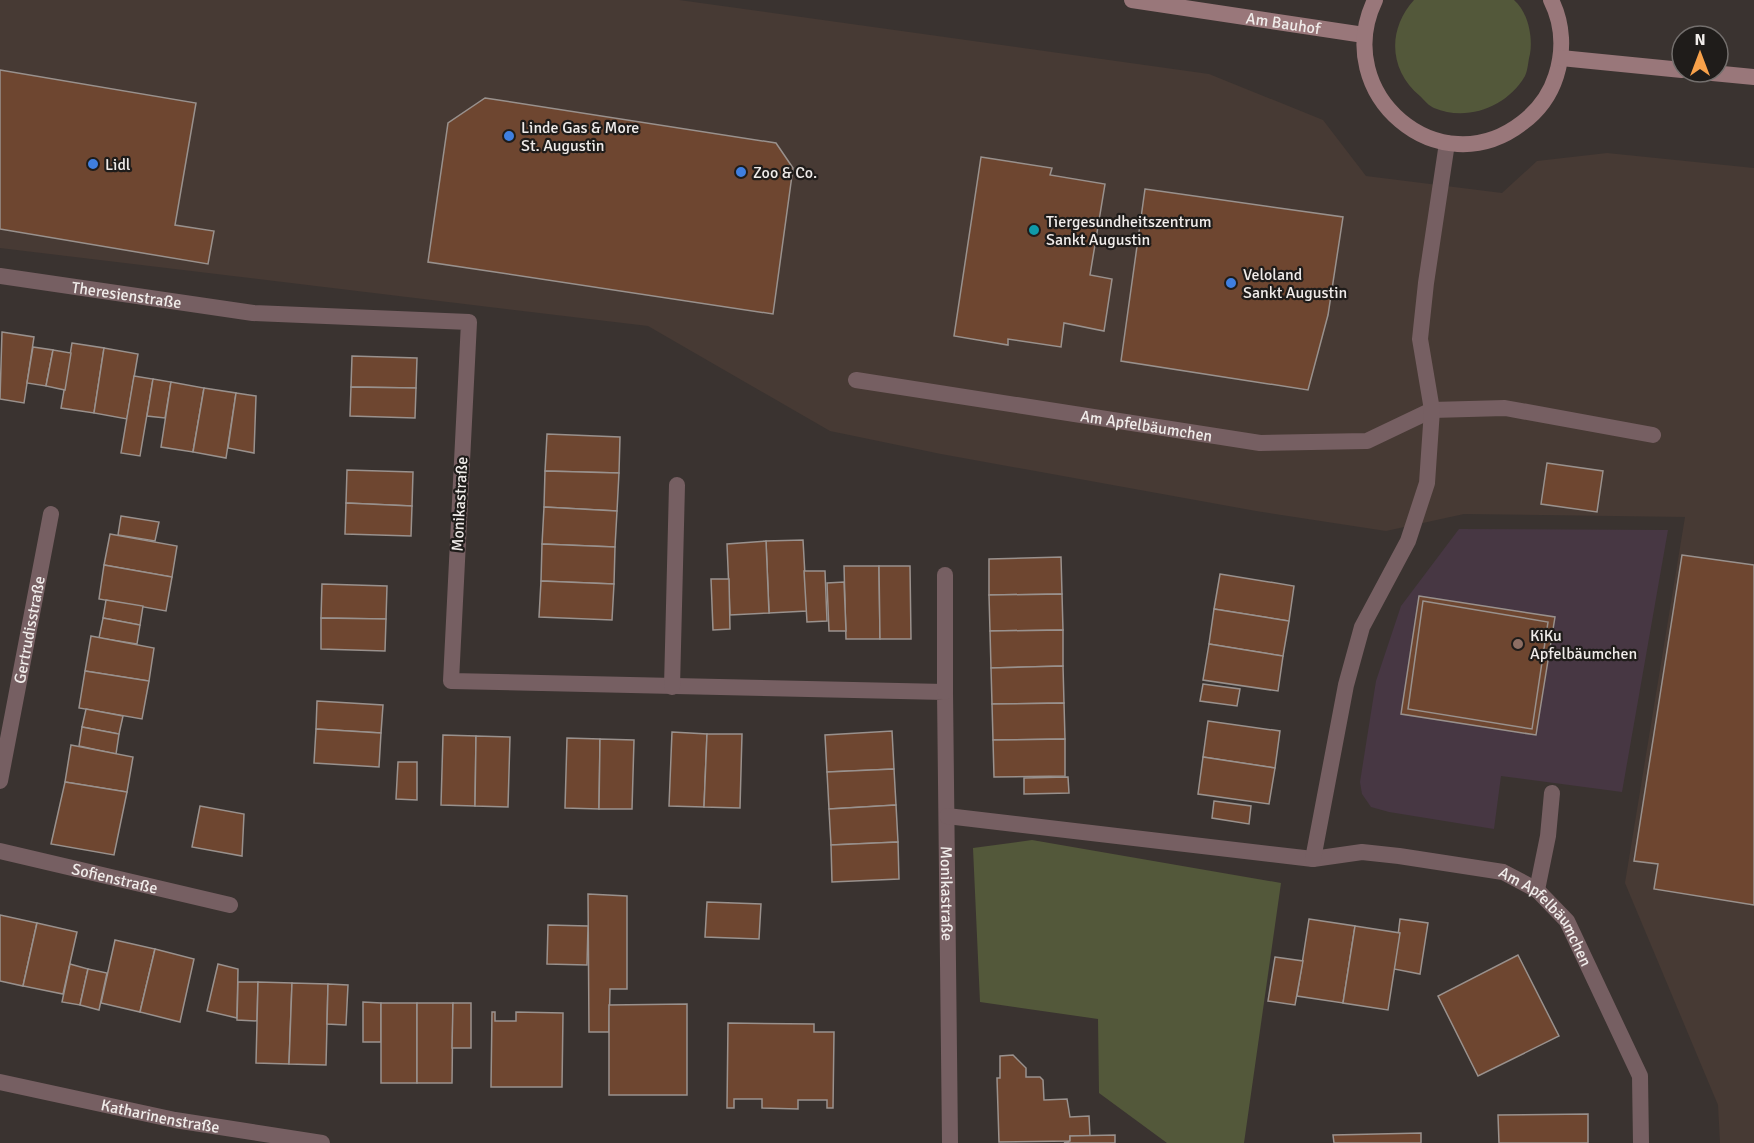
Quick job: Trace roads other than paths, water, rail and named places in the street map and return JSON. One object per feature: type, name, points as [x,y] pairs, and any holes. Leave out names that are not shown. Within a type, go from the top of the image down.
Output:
[{"type":"main road","name":"Am Bauhof","points":[[1132,0],[1364,35]]},
{"type":"main road","points":[[1375,0],[1364,35],[1365,65],[1376,93],[1394,117],[1419,134],[1447,143],[1479,143],[1509,133],[1534,114],[1552,88],[1561,58],[1561,30],[1551,0]]},
{"type":"main road","points":[[1561,58],[1670,69]]},
{"type":"main road","points":[[1730,75],[1754,78]]},
{"type":"street","points":[[1313,859],[1346,685],[1362,627],[1408,541],[1427,483],[1432,410],[1420,339],[1447,143]]},
{"type":"street","name":"Theresienstraße","points":[[0,276],[253,313]]},
{"type":"street","name":"Monikastraße","points":[[253,313],[469,322],[451,681],[945,692]]},
{"type":"street","name":"Am Apfelbäumchen","points":[[855,380],[1260,443],[1367,441],[1432,410]]},
{"type":"street","points":[[1432,410],[1505,408],[1653,435]]},
{"type":"street","points":[[672,687],[678,485]]},
{"type":"street","name":"Gertrudisstraße","points":[[0,781],[51,514]]},
{"type":"street","name":"Monikastraße","points":[[945,575],[950,1143]]},
{"type":"street","points":[[1537,890],[1548,836],[1552,793]]},
{"type":"street","name":"Am Apfelbäumchen","points":[[948,816],[1313,859],[1362,852],[1503,872],[1537,890],[1567,921],[1640,1076],[1641,1143]]},
{"type":"street","name":"Sofienstraße","points":[[0,851],[230,905]]},
{"type":"street","name":"Katharinenstraße","points":[[0,1082],[175,1120],[322,1143]]},
{"type":"place","name":"Linde Gas & More St. Augustin","points":[[509,136]]},
{"type":"place","name":"Lidl","points":[[93,164]]},
{"type":"place","name":"Zoo & Co.","points":[[741,172]]},
{"type":"place","name":"Tiergesundheitszentrum Sankt Augustin","points":[[1034,230]]},
{"type":"place","name":"Veloland Sankt Augustin","points":[[1231,283]]},
{"type":"place","name":"KiKu Apfelbäumchen","points":[[1518,644]]}]
